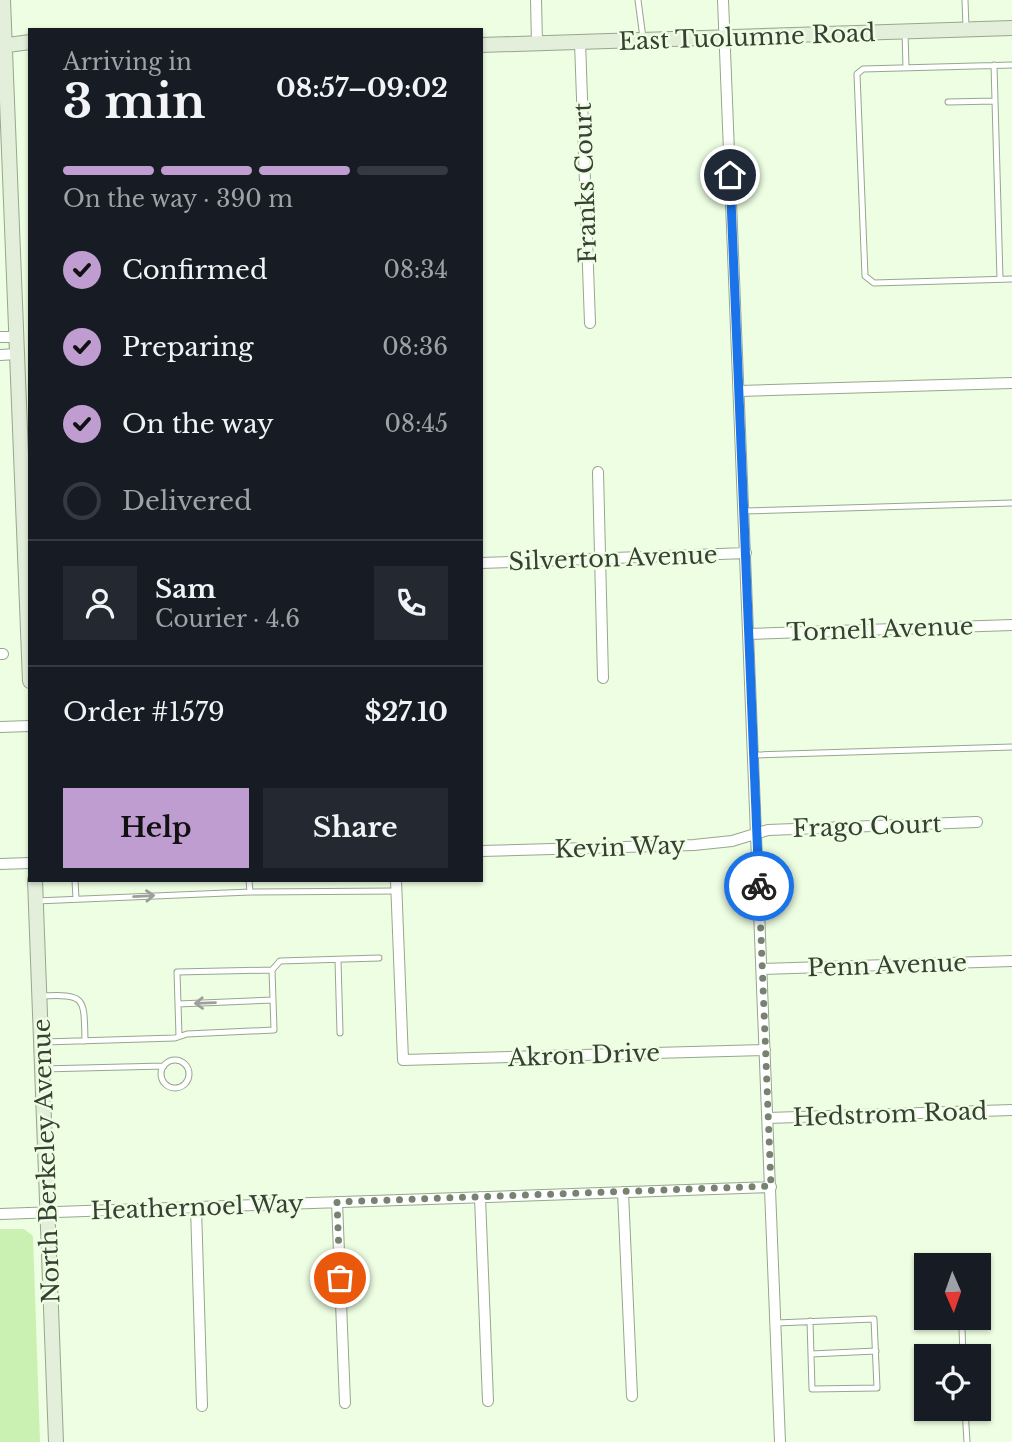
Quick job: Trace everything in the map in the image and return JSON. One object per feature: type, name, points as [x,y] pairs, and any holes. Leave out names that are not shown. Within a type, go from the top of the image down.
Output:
[{"type":"street","points":[[3,0],[2,46],[20,346],[28,614]]},
{"type":"street","points":[[536,0],[537,43]]},
{"type":"street","points":[[723,0],[780,1442]]},
{"type":"street","name":"East Tuolumne Road","points":[[483,45],[1012,29]]},
{"type":"street","points":[[2,46],[28,42]]},
{"type":"street","name":"Franks Court","points":[[580,42],[590,323]]},
{"type":"street","points":[[0,337],[20,346]]},
{"type":"street","points":[[0,355],[20,346]]},
{"type":"street","points":[[740,391],[1012,383]]},
{"type":"street","points":[[598,472],[603,678]]},
{"type":"street","name":"Silverton Avenue","points":[[483,562],[746,553]]},
{"type":"street","name":"Tornell Avenue","points":[[749,634],[1012,625]]},
{"type":"street","points":[[0,727],[28,726]]},
{"type":"street","name":"Frago Court","points":[[757,833],[977,822]]},
{"type":"street","name":"Kevin Way","points":[[483,851],[694,845],[732,841],[757,833]]},
{"type":"street","points":[[0,864],[28,863]]},
{"type":"street","name":"North Berkeley Avenue","points":[[35,882],[56,1442]]},
{"type":"street","name":"Akron Drive","points":[[396,885],[403,1060],[765,1049]]},
{"type":"street","name":"Penn Avenue","points":[[762,970],[1012,961]]},
{"type":"street","name":"Hedstrom Road","points":[[768,1118],[1012,1110]]},
{"type":"street","name":"Heathernoel Way","points":[[0,1214],[771,1186]]},
{"type":"street","points":[[623,1192],[632,1396]]},
{"type":"street","points":[[480,1197],[488,1401]]},
{"type":"street","points":[[337,1202],[345,1403]]},
{"type":"street","points":[[196,1208],[202,1406]]},
{"type":"lane","points":[[638,0],[643,40]]},
{"type":"lane","points":[[965,0],[966,30]]},
{"type":"lane","points":[[905,32],[906,68]]},
{"type":"lane","points":[[994,65],[1000,279]]},
{"type":"lane","points":[[1012,65],[863,69],[857,74],[865,276],[874,283],[1012,279]]},
{"type":"lane","points":[[948,102],[995,101]]},
{"type":"lane","points":[[744,511],[1012,503]]},
{"type":"lane","points":[[754,755],[1012,747]]},
{"type":"lane","points":[[75,882],[76,899]]},
{"type":"lane","points":[[249,882],[250,892]]},
{"type":"lane","points":[[36,901],[396,885]]},
{"type":"lane","points":[[41,1042],[274,1030],[272,970],[280,961],[379,958]]},
{"type":"lane","points":[[338,960],[340,1033]]},
{"type":"lane","points":[[179,1036],[177,972],[272,970]]},
{"type":"lane","points":[[39,996],[72,995],[80,998],[84,1005],[85,1041]]},
{"type":"lane","points":[[178,1003],[273,1000]]},
{"type":"lane","points":[[43,1069],[164,1066],[175,1061],[183,1063],[189,1075],[186,1083],[178,1088],[166,1084],[162,1076],[164,1066]]},
{"type":"lane","points":[[776,1323],[810,1321],[874,1319],[877,1388],[812,1389],[810,1321]]},
{"type":"lane","points":[[811,1354],[876,1352]]},
{"type":"lane","points":[[966,1421],[967,1442]]},
{"type":"green space","points":[[0,1229],[24,1229],[33,1236],[40,1442],[0,1442]]},
{"type":"way so far","points":[[340,1278],[337,1202],[771,1186],[759,886]]},
{"type":"route","points":[[730,175],[759,886]]}]
